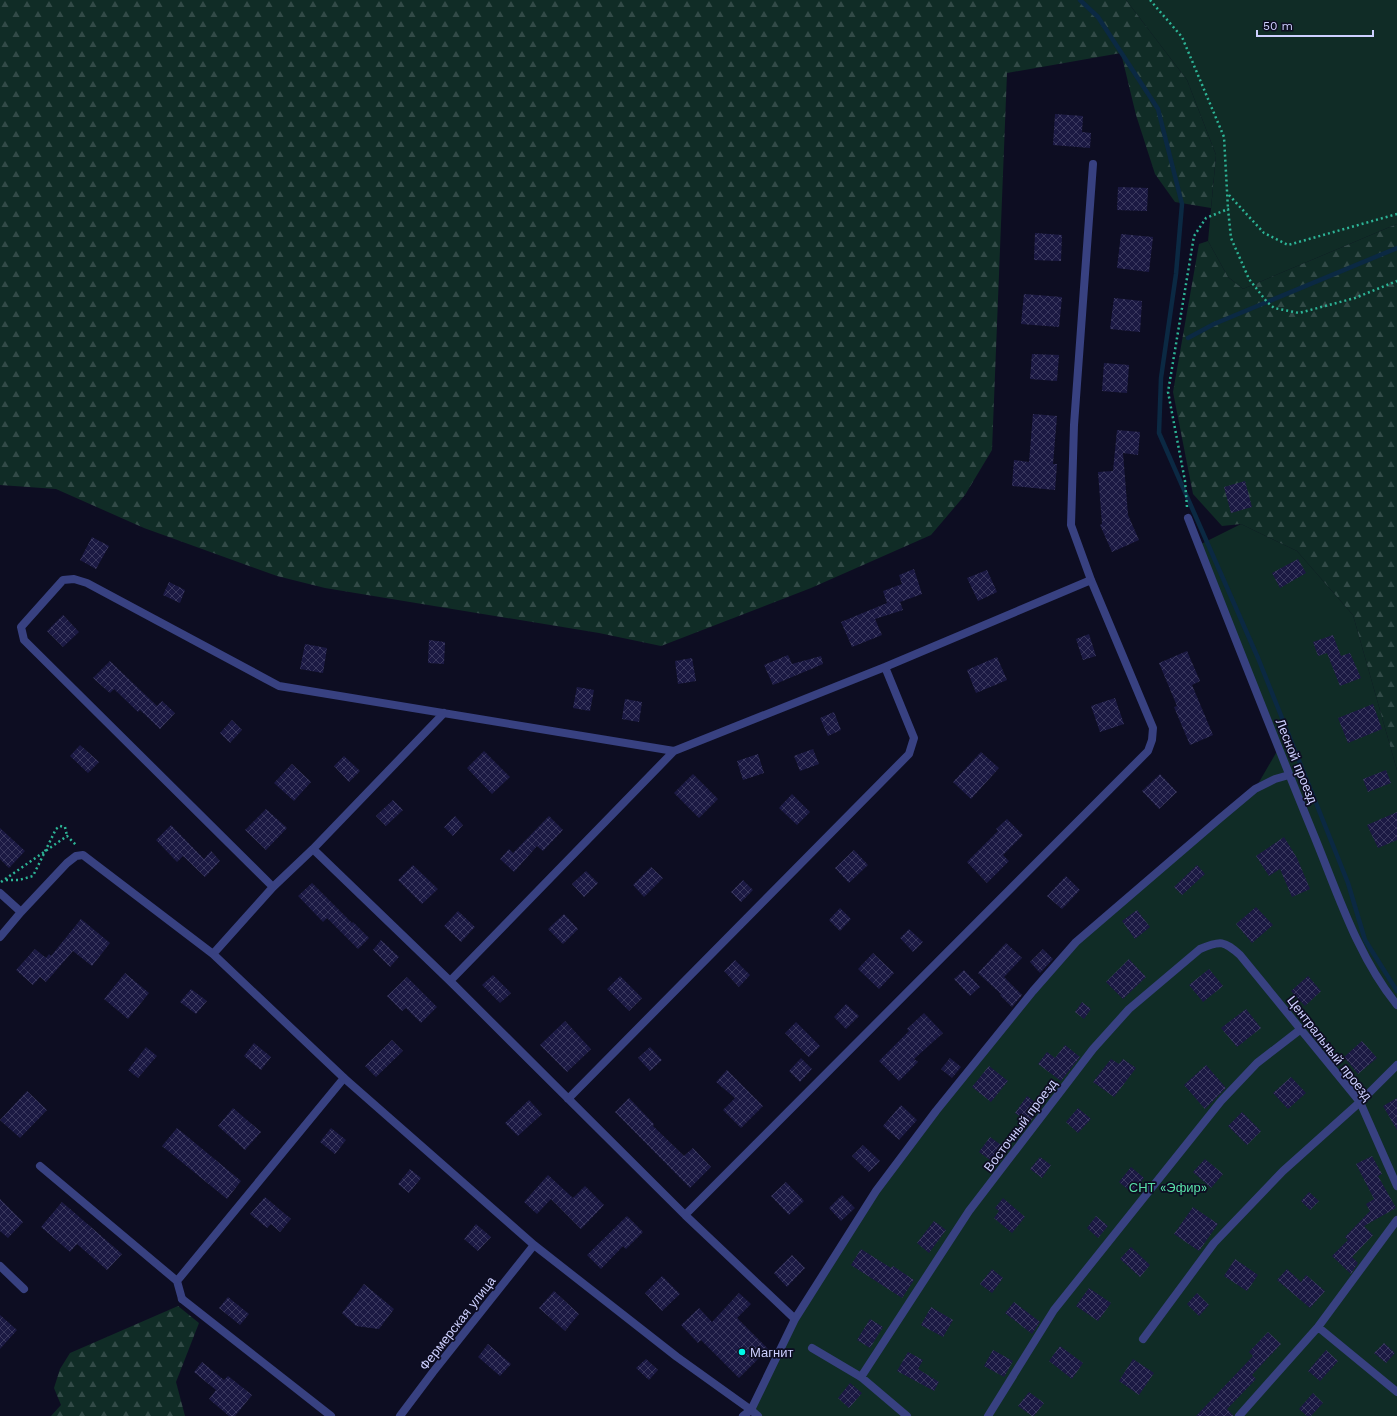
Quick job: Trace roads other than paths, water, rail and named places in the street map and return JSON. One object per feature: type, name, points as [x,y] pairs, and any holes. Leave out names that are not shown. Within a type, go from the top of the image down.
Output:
[{"type":"street","points":[[685,1215],[1148,751],[1152,740],[1153,728],[1091,580],[1071,525],[1074,425],[1093,164]]},
{"type":"street","name":"Лесной проезд","points":[[1188,518],[1289,775],[1361,950],[1390,997],[1397,1005]]},
{"type":"street","points":[[273,887],[24,640],[21,627],[63,580],[74,579],[87,583],[279,686],[674,751]]},
{"type":"street","points":[[450,981],[674,751],[885,667],[1091,580]]},
{"type":"street","points":[[568,1099],[909,754],[914,738],[885,667]]},
{"type":"street","points":[[213,954],[273,887],[444,713]]},
{"type":"street","points":[[742,1416],[751,1410],[795,1319],[876,1191],[946,1099],[1033,991],[1076,942],[1255,789],[1275,779],[1289,775]]},
{"type":"street","points":[[313,848],[450,981],[685,1215],[795,1319]]},
{"type":"street","points":[[0,937],[20,912],[67,863],[76,856],[83,855],[213,954],[344,1078],[534,1245],[677,1357],[758,1416]]},
{"type":"street","points":[[0,893],[20,912]]},
{"type":"street","name":"Восточный проезд","points":[[861,1378],[969,1211],[1093,1049],[1129,1009],[1200,949],[1213,943],[1227,944],[1240,955]]},
{"type":"street","name":"Центральный проезд","points":[[1240,955],[1360,1102],[1397,1186]]},
{"type":"street","points":[[988,1416],[1054,1310],[1220,1101],[1257,1063],[1301,1029]]},
{"type":"street","points":[[1143,1339],[1214,1243],[1283,1171],[1360,1102],[1397,1065]]},
{"type":"street","points":[[177,1281],[344,1078]]},
{"type":"street","points":[[40,1166],[177,1281],[182,1299],[331,1416]]},
{"type":"street","points":[[1239,1416],[1318,1327],[1397,1220]]},
{"type":"street","name":"Фермерская улица","points":[[400,1416],[534,1245]]},
{"type":"street","points":[[0,1266],[24,1289]]},
{"type":"street","points":[[1318,1327],[1397,1392]]},
{"type":"street","points":[[812,1348],[861,1378],[907,1416]]},
{"type":"waterway","points":[[1080,0],[1098,17],[1158,109],[1182,204],[1176,274],[1161,378],[1159,433],[1258,658],[1348,883],[1365,940],[1397,991]]},
{"type":"waterway","points":[[1188,338],[1214,324],[1397,248]]},
{"type":"place","name":"Магнит","points":[[742,1352]]},
{"type":"park label","name":"СНТ «Эфир»","points":[[1168,1187]]}]
